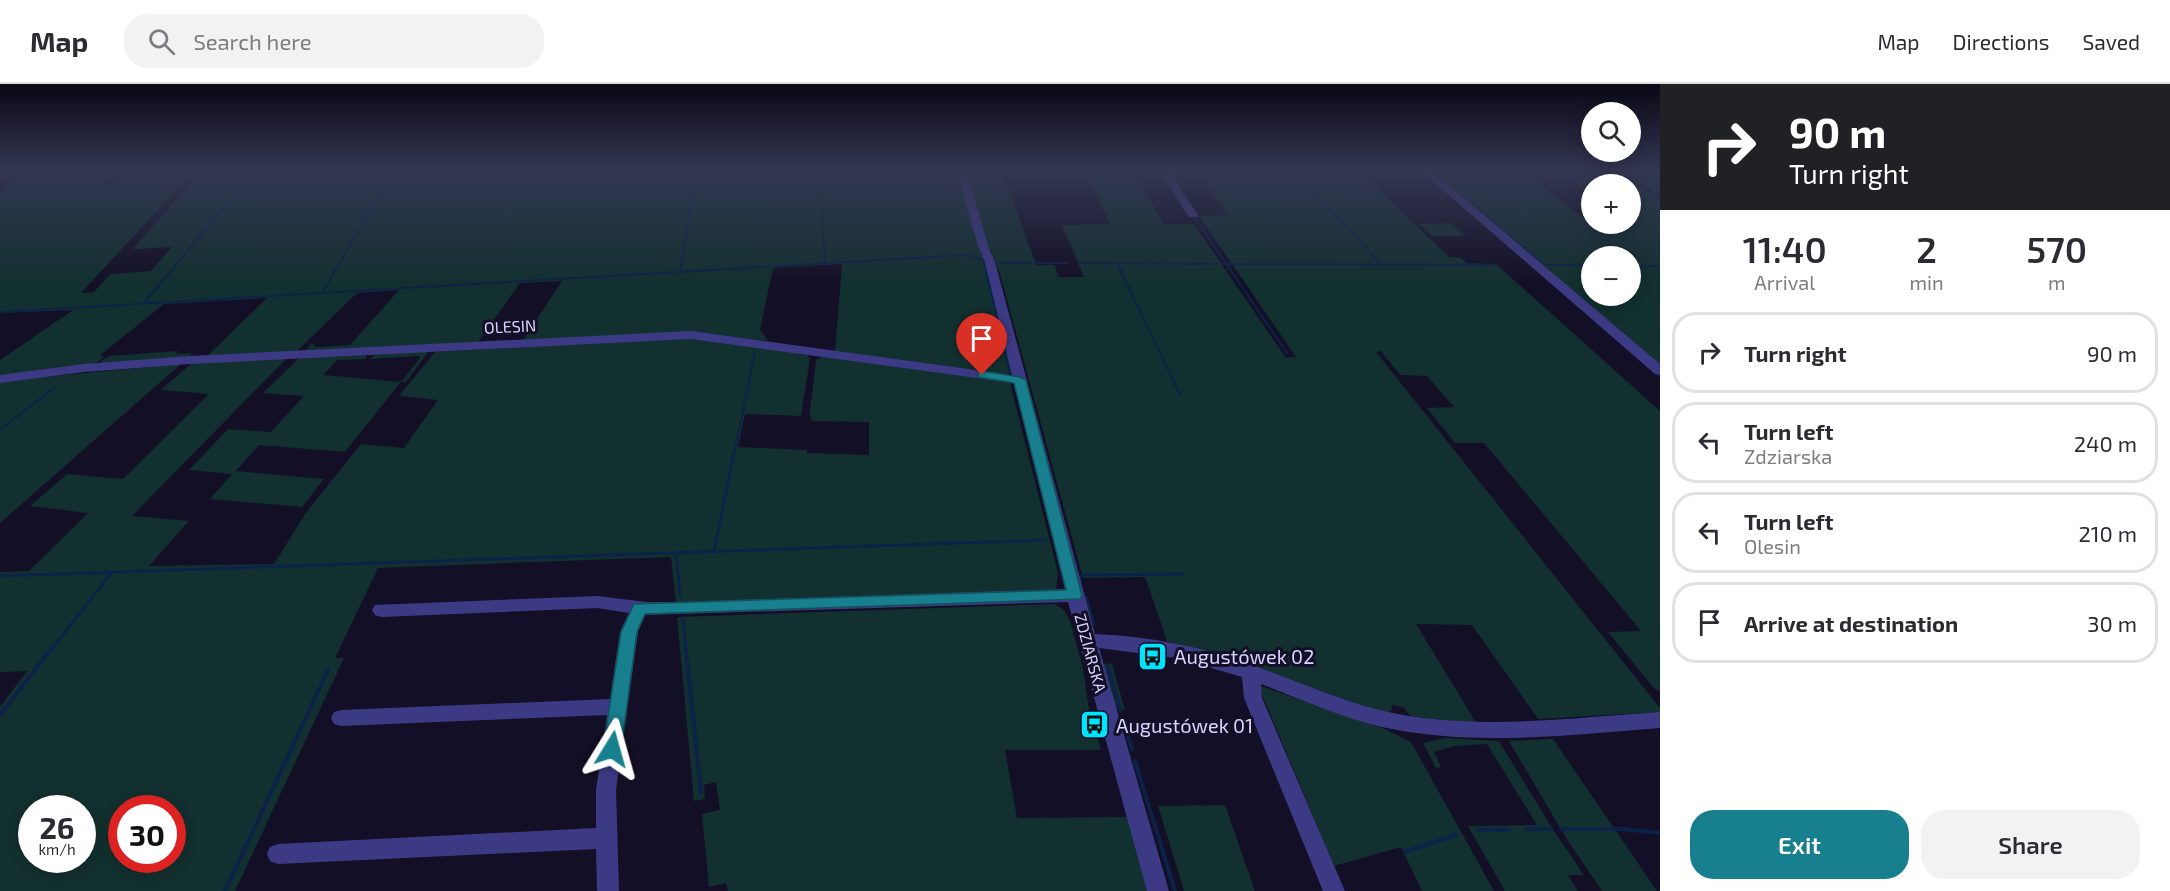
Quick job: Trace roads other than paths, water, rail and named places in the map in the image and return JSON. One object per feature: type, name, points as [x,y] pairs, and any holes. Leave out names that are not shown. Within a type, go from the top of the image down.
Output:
[{"type":"street","name":"ZDZIARSKA","points":[[973,209],[990,262],[1087,641],[1158,891]]},
{"type":"street","points":[[1189,209],[1193,215]]},
{"type":"street","points":[[1470,209],[1660,372]]},
{"type":"street","name":"OLESIN","points":[[0,379],[190,360],[691,335],[1020,380]]},
{"type":"street","points":[[381,610],[597,602],[640,608],[1075,595]]},
{"type":"street","points":[[608,891],[606,790],[629,632],[640,608]]},
{"type":"street","points":[[1087,641],[1177,651],[1251,673],[1350,710],[1380,718],[1448,729],[1498,730],[1660,720]]},
{"type":"street","points":[[1251,673],[1253,698],[1334,891]]},
{"type":"street","points":[[341,718],[618,707]]},
{"type":"street","points":[[278,854],[608,838]]},
{"type":"waterway","points":[[143,304],[223,209]]},
{"type":"waterway","points":[[323,292],[371,209]]},
{"type":"waterway","points":[[680,272],[690,209]]},
{"type":"waterway","points":[[822,209],[825,263]]},
{"type":"waterway","points":[[1330,209],[1381,264]]},
{"type":"waterway","points":[[1477,209],[1544,265],[1581,265]]},
{"type":"waterway","points":[[1193,215],[1226,264]]},
{"type":"waterway","points":[[825,263],[966,255],[982,259],[1009,371]]},
{"type":"waterway","points":[[680,272],[825,263]]},
{"type":"waterway","points":[[997,263],[1067,263]]},
{"type":"waterway","points":[[1079,263],[1117,263]]},
{"type":"waterway","points":[[1117,263],[1217,264]]},
{"type":"waterway","points":[[1117,263],[1180,395]]},
{"type":"waterway","points":[[1222,264],[1226,264]]},
{"type":"waterway","points":[[1226,264],[1496,265]]},
{"type":"waterway","points":[[1226,264],[1287,353]]},
{"type":"waterway","points":[[1641,266],[1660,266]]},
{"type":"waterway","points":[[143,304],[680,272]]},
{"type":"waterway","points":[[0,312],[143,304]]},
{"type":"waterway","points":[[734,455],[755,351]]},
{"type":"waterway","points":[[0,430],[55,387]]},
{"type":"waterway","points":[[714,551],[734,453]]},
{"type":"waterway","points":[[714,551],[1046,540]]},
{"type":"waterway","points":[[112,572],[714,551]]},
{"type":"waterway","points":[[676,553],[680,595]]},
{"type":"waterway","points":[[0,576],[112,572]]},
{"type":"waterway","points":[[51,650],[112,572]]},
{"type":"waterway","points":[[1080,582],[1081,575],[1183,574]]},
{"type":"waterway","points":[[1086,597],[1094,624]]},
{"type":"waterway","points":[[683,620],[686,650]]},
{"type":"waterway","points":[[0,715],[52,648]]},
{"type":"waterway","points":[[686,648],[701,793]]},
{"type":"waterway","points":[[1108,667],[1120,710]]},
{"type":"waterway","points":[[225,891],[328,670]]},
{"type":"waterway","points":[[1122,719],[1132,749]]},
{"type":"waterway","points":[[1135,761],[1175,891]]},
{"type":"waterway","points":[[1527,829],[1551,829]]},
{"type":"waterway","points":[[1561,829],[1622,829],[1660,833]]},
{"type":"waterway","points":[[1479,830],[1509,830]]},
{"type":"waterway","points":[[1405,852],[1456,835]]},
{"type":"place","name":"Augustówek 02","points":[[1153,656]]},
{"type":"place","name":"Augustówek 01","points":[[1095,725]]}]
